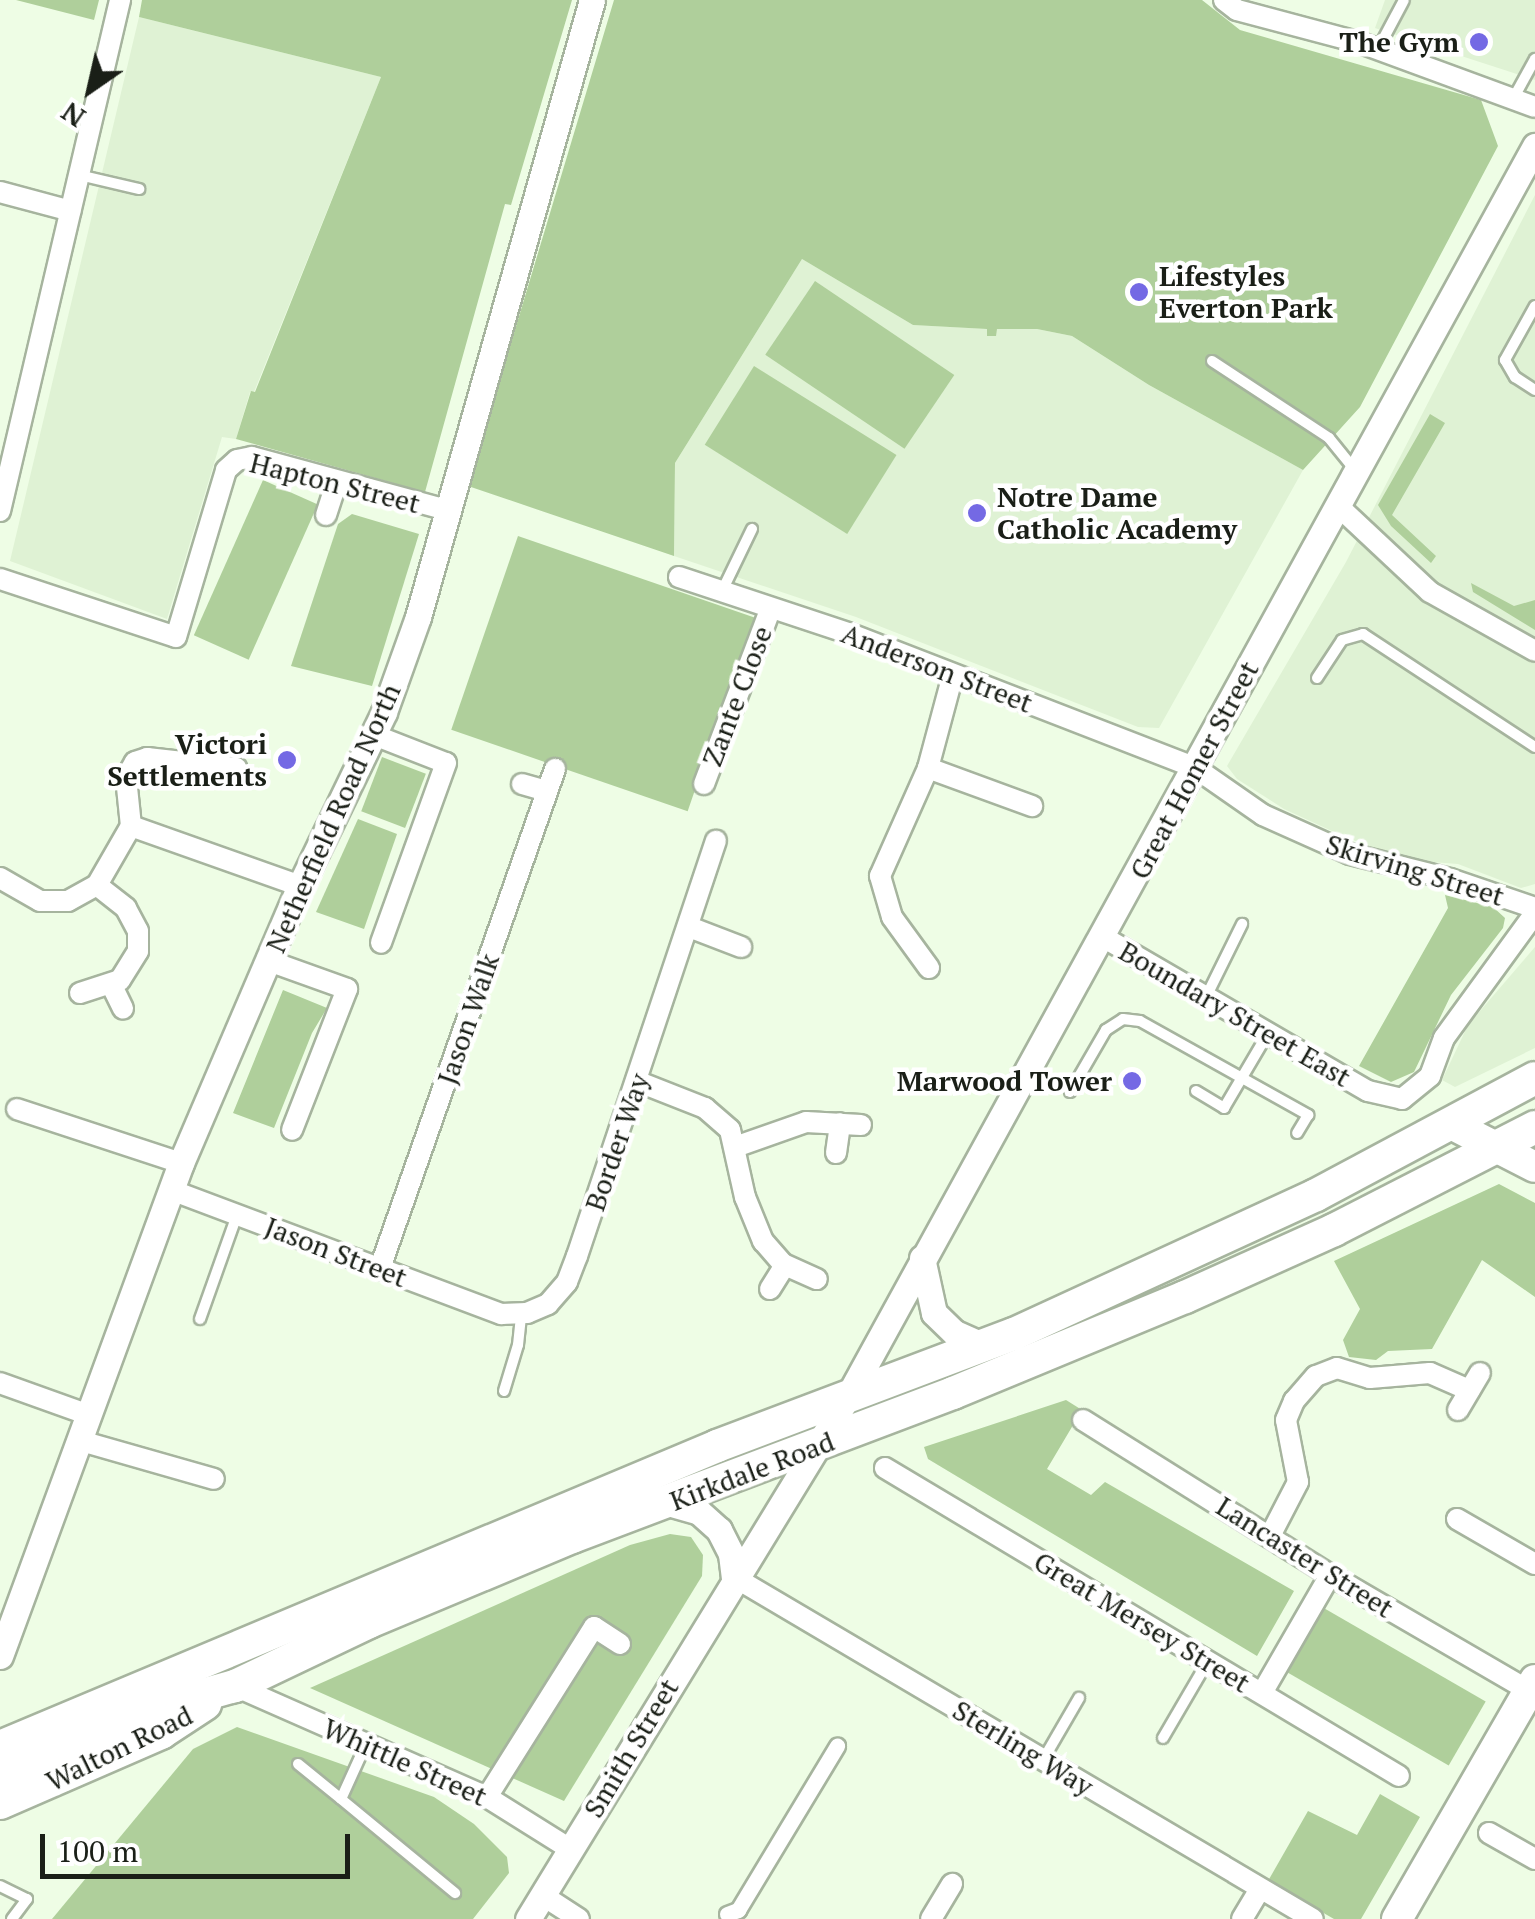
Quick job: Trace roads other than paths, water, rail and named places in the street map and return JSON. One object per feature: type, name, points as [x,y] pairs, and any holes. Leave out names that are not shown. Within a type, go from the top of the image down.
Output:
[{"type":"highway","name":"Kirkdale Road","points":[[9,1738],[850,1392],[984,1346],[1166,1267],[1452,1124],[1535,1078]]},
{"type":"highway","name":"Kirkdale Road","points":[[0,1779],[152,1709],[234,1686],[386,1614],[1185,1297],[1334,1230],[1535,1127]]},
{"type":"highway","name":"Walton Road","points":[[0,1803],[161,1733],[234,1686]]},
{"type":"main road","points":[[1452,1124],[1535,1167]]},
{"type":"main road","points":[[1397,1919],[1532,1686]]},
{"type":"street","points":[[0,511],[120,0]]},
{"type":"street","name":"Netherfield Road North","points":[[0,1656],[4,1620],[80,1441],[86,1414],[170,1190],[300,886],[374,735],[418,617],[592,0]]},
{"type":"street","points":[[1224,0],[1237,10],[1378,48],[1535,107]]},
{"type":"street","name":"Great Homer Street","points":[[815,1447],[850,1392],[1103,938],[1535,146]]},
{"type":"street","points":[[0,192],[71,211]]},
{"type":"street","name":"Hapton Street","points":[[0,579],[176,637],[226,470],[237,460],[252,457],[447,510]]},
{"type":"street","points":[[326,514],[337,482]]},
{"type":"street","points":[[1337,505],[1430,592],[1535,651]]},
{"type":"street","name":"Anderson Street","points":[[678,577],[1194,766]]},
{"type":"street","name":"Zante Close","points":[[704,784],[771,608]]},
{"type":"street","points":[[928,968],[892,917],[880,876],[928,768],[953,675]]},
{"type":"street","points":[[374,735],[446,763],[381,943]]},
{"type":"street","points":[[0,878],[27,896],[68,902],[97,885],[131,826],[126,778],[135,762],[147,758],[236,768]]},
{"type":"street","name":"Skirving Street","points":[[1194,766],[1263,815],[1350,854],[1535,910]]},
{"type":"street","points":[[928,768],[1032,806]]},
{"type":"street","name":"Jason Walk","points":[[380,1268],[555,769]]},
{"type":"street","points":[[522,784],[547,791]]},
{"type":"street","points":[[131,826],[300,886]]},
{"type":"street","name":"Border Way","points":[[511,1314],[548,1304],[568,1282],[639,1082],[716,842]]},
{"type":"street","points":[[80,992],[112,986],[135,962],[138,931],[126,908],[97,885]]},
{"type":"street","name":"Boundary Street East","points":[[1103,938],[1204,1000],[1368,1091],[1402,1099],[1430,1076],[1444,1038],[1535,910]]},
{"type":"street","points":[[688,927],[741,947]]},
{"type":"street","points":[[269,960],[347,989],[292,1130]]},
{"type":"street","points":[[112,986],[123,1008]]},
{"type":"street","points":[[639,1082],[704,1108],[730,1130],[756,1229],[786,1265],[817,1279]]},
{"type":"street","points":[[17,1109],[181,1163]]},
{"type":"street","points":[[736,1146],[806,1122],[862,1125]]},
{"type":"street","points":[[836,1153],[840,1123]]},
{"type":"street","name":"Jason Street","points":[[170,1190],[511,1314]]},
{"type":"street","points":[[922,1258],[934,1313],[955,1333],[984,1346]]},
{"type":"street","points":[[770,1288],[786,1265]]},
{"type":"street","points":[[1270,1536],[1298,1482],[1286,1420],[1294,1400],[1316,1376],[1337,1368],[1370,1378],[1430,1373],[1475,1382],[1458,1410]]},
{"type":"street","points":[[0,1383],[86,1414]]},
{"type":"street","name":"Lancaster Street","points":[[1083,1420],[1330,1575],[1532,1686]]},
{"type":"street","points":[[80,1441],[214,1479]]},
{"type":"street","name":"Smith Street","points":[[528,1919],[815,1447]]},
{"type":"street","name":"Great Mersey Street","points":[[885,1468],[1398,1776]]},
{"type":"street","points":[[668,1503],[699,1512],[719,1530],[731,1554],[734,1577]]},
{"type":"street","points":[[1457,1518],[1535,1564]]},
{"type":"street","points":[[1262,1694],[1330,1575]]},
{"type":"street","name":"Sterling Way","points":[[734,1577],[1312,1919]]},
{"type":"street","points":[[486,1797],[594,1627],[620,1644]]},
{"type":"street","name":"Whittle Street","points":[[234,1686],[486,1797],[570,1849]]},
{"type":"street","points":[[727,1914],[738,1910],[837,1746]]},
{"type":"street","points":[[1489,1833],[1535,1858]]},
{"type":"street","points":[[931,1919],[952,1884]]},
{"type":"street","points":[[1242,1919],[1260,1889]]},
{"type":"street","points":[[542,1895],[578,1919]]},
{"type":"lane","points":[[1378,48],[1404,0]]},
{"type":"lane","points":[[1513,99],[1535,58]]},
{"type":"lane","points":[[79,175],[140,189]]},
{"type":"lane","points":[[1535,306],[1505,360],[1515,378],[1535,390]]},
{"type":"lane","points":[[1212,361],[1329,438],[1356,471]]},
{"type":"lane","points":[[722,591],[752,529]]},
{"type":"lane","points":[[1317,678],[1342,640],[1363,634],[1535,748]]},
{"type":"lane","points":[[1204,1000],[1242,924]]},
{"type":"lane","points":[[1070,1092],[1106,1030],[1123,1019],[1140,1022],[1308,1115],[1297,1134]]},
{"type":"lane","points":[[1196,1092],[1224,1108],[1267,1035]]},
{"type":"lane","points":[[200,1319],[238,1215]]},
{"type":"lane","points":[[504,1391],[518,1345],[511,1314]]},
{"type":"lane","points":[[1163,1738],[1208,1661]]},
{"type":"lane","points":[[1043,1760],[1079,1698]]},
{"type":"lane","points":[[341,1799],[366,1744]]},
{"type":"lane","points":[[298,1764],[455,1893]]},
{"type":"lane","points":[[0,1886],[27,1899],[12,1919]]},
{"type":"place","name":"The Gym","points":[[1479,42]]},
{"type":"place","name":"Lifestyles Everton Park","points":[[1139,292]]},
{"type":"place","name":"Notre Dame Catholic Academy","points":[[977,513]]},
{"type":"place","name":"Victori Settlements","points":[[287,760]]},
{"type":"place","name":"Marwood Tower","points":[[1132,1081]]}]
